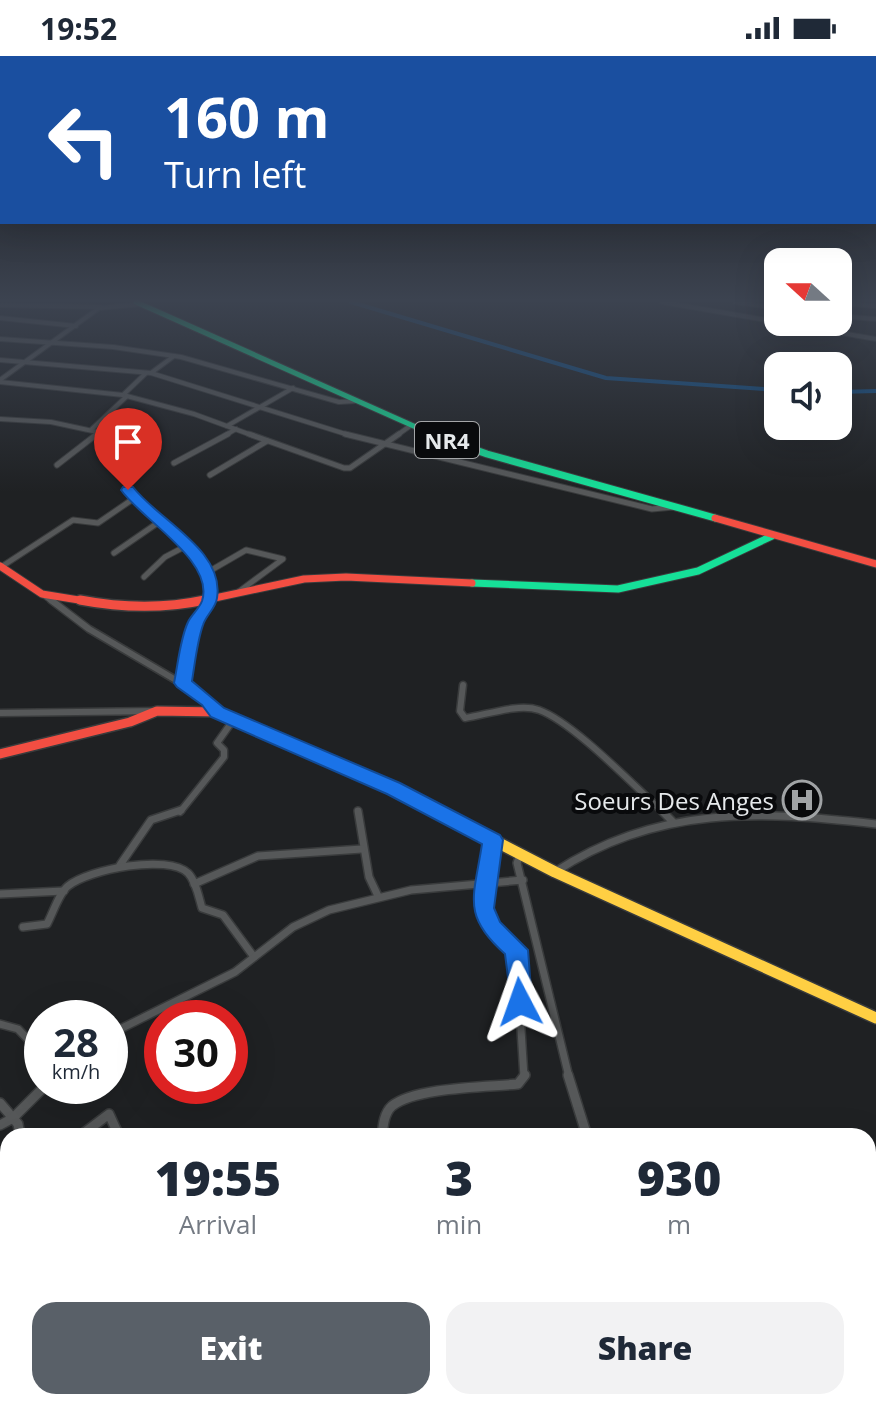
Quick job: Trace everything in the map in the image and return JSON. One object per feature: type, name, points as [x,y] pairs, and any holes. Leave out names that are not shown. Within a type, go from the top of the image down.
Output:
[{"type":"main road","name":"NR4","points":[[276,365],[410,426],[487,454],[876,564]]},
{"type":"main road","points":[[0,566],[42,594],[119,607],[157,608],[208,601],[304,579],[346,577],[618,589],[664,584],[699,574],[752,550],[772,536]]},
{"type":"main road","points":[[0,754],[130,722],[157,711],[218,712],[393,789],[555,872],[876,1018]]},
{"type":"street","points":[[0,381],[17,365]]},
{"type":"street","points":[[65,365],[149,373],[264,406],[382,445],[652,509],[674,507]]},
{"type":"street","points":[[92,429],[125,395],[161,365]]},
{"type":"street","points":[[209,365],[339,402],[356,401]]},
{"type":"street","points":[[0,381],[125,395],[227,426],[347,469],[410,426]]},
{"type":"street","points":[[227,426],[293,388]]},
{"type":"street","points":[[0,419],[92,429],[120,438],[127,485],[133,499],[186,546],[208,572],[208,601],[195,623],[183,683]]},
{"type":"street","points":[[174,463],[236,429]]},
{"type":"street","points":[[57,465],[100,431]]},
{"type":"street","points":[[210,475],[267,441]]},
{"type":"street","points":[[0,566],[73,520],[98,523],[133,499]]},
{"type":"street","points":[[114,553],[159,522]]},
{"type":"street","points":[[144,577],[165,557],[186,546]]},
{"type":"street","points":[[208,572],[246,550],[282,558],[234,595]]},
{"type":"street","points":[[42,594],[89,629],[183,683],[209,701],[218,712]]},
{"type":"street","points":[[463,685],[460,711],[465,718],[527,708],[540,710],[594,748],[674,823]]},
{"type":"street","points":[[0,713],[157,711]]},
{"type":"street","points":[[120,865],[151,820],[179,813],[224,757],[224,750],[217,743],[235,718]]},
{"type":"street","points":[[358,811],[362,849],[378,896]]},
{"type":"street","points":[[555,872],[597,845],[674,823],[751,817],[876,824]]},
{"type":"street","points":[[384,1128],[387,1112],[399,1102],[462,1089],[518,1084],[525,1075],[516,950],[486,919],[485,883],[493,840]]},
{"type":"street","points":[[194,884],[258,856],[309,850],[362,849]]},
{"type":"street","points":[[520,855],[517,863],[561,1047],[585,1128]]},
{"type":"street","points":[[23,927],[47,924],[72,883],[95,871],[120,865],[181,868],[191,875],[202,908],[223,915],[254,957]]},
{"type":"street","points":[[128,1024],[171,1000],[226,978],[300,922],[378,896],[446,885],[523,880]]},
{"type":"street","points":[[0,894],[65,891]]},
{"type":"street","points":[[0,1024],[18,1029],[24,1035]]},
{"type":"street","points":[[0,1103],[19,1128]]},
{"type":"street","points":[[0,1125],[13,1118],[27,1104]]},
{"type":"street","points":[[91,1128],[109,1114],[115,1128]]},
{"type":"waterway","points":[[563,365],[606,378],[764,389]]},
{"type":"waterway","points":[[852,392],[876,391]]},
{"type":"traffic: fast","points":[[276,365],[410,426],[487,454],[715,518]]},
{"type":"traffic: fast","points":[[472,583],[618,589],[698,571],[736,556],[772,536]]},
{"type":"traffic: slow","points":[[298,747],[393,789],[555,872],[876,1018]]},
{"type":"traffic: jam","points":[[715,518],[876,564]]},
{"type":"traffic: jam","points":[[0,566],[42,594],[119,607],[179,606],[304,579],[346,577],[472,583]]},
{"type":"traffic: jam","points":[[0,754],[130,722],[157,711],[218,712],[298,747]]},
{"type":"place","name":"Soeurs Des Anges","points":[[802,800]]},
{"type":"route","points":[[128,490],[140,506],[199,558],[210,578],[207,601],[210,601],[195,623],[183,683],[203,696],[218,712],[393,789],[493,840],[483,908],[492,928],[516,950],[520,1002]]}]
